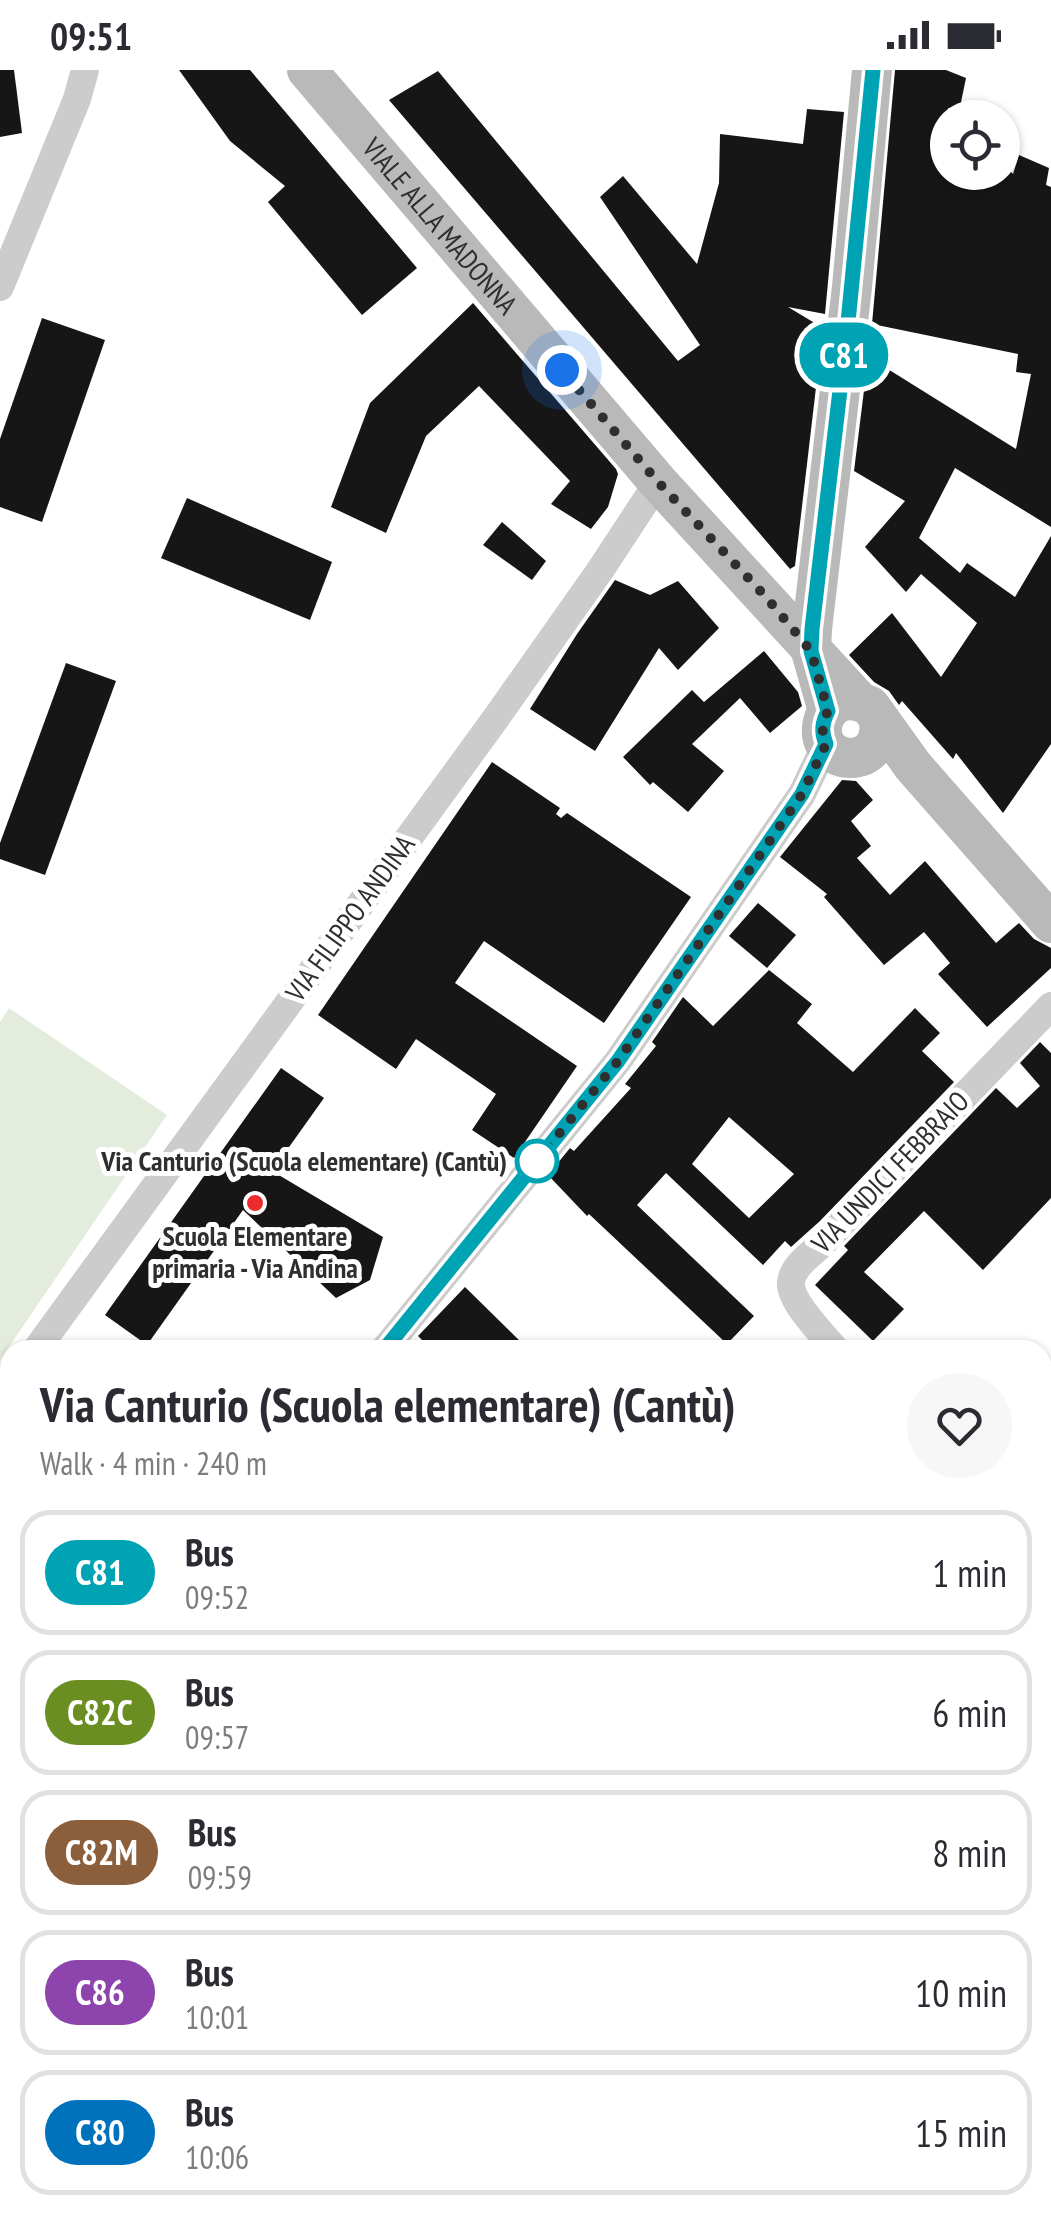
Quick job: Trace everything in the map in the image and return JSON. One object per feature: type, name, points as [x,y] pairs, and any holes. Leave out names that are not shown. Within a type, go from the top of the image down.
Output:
[{"type":"street","points":[[0,287],[86,70]]},
{"type":"street","name":"VIALE ALLA MADONNA","points":[[308,70],[658,482],[811,651],[851,731]]},
{"type":"street","points":[[811,651],[872,70]]},
{"type":"street","name":"VIA FILIPPO ANDINA","points":[[43,1340],[496,718],[658,482]]},
{"type":"street","points":[[766,597],[794,602],[817,593]]},
{"type":"street","points":[[392,1340],[618,1061],[802,794],[851,731],[913,766],[1051,923]]},
{"type":"street","name":"VIA UNDICI FEBBRAIO","points":[[828,1340],[795,1299],[791,1282],[801,1262],[1051,1006]]},
{"type":"green space","points":[[9,1008],[167,1115],[14,1340],[0,1340],[0,1022]]},
{"type":"building","points":[[0,70],[14,70],[22,133],[0,137]]},
{"type":"building","points":[[179,70],[250,70],[417,268],[362,315],[268,202],[285,186],[230,141]]},
{"type":"building","points":[[895,70],[946,70],[966,78],[961,100],[930,100],[930,190],[1020,190],[1020,155],[1049,168],[1046,185],[1051,187],[1051,527],[955,468],[919,538],[960,573],[967,563],[1015,597],[1051,536],[1051,744],[1003,813],[956,753],[953,759],[902,701],[899,705],[849,655],[892,613],[941,677],[977,623],[921,574],[906,592],[865,547],[905,501],[854,471],[867,366],[883,366],[1016,449],[1031,374],[1016,372],[1018,354],[872,324]]},
{"type":"building","points":[[438,71],[678,361],[700,345],[600,197],[623,176],[697,264],[719,183],[720,134],[803,144],[807,109],[844,112],[825,314],[788,307],[823,328],[795,566],[790,569],[389,100]]},
{"type":"building","points":[[473,303],[616,469],[608,507],[591,529],[551,504],[570,481],[479,386],[426,436],[386,533],[331,507],[370,403]]},
{"type":"building","points":[[42,318],[105,340],[42,522],[0,507],[0,439]]},
{"type":"building","points":[[187,498],[332,562],[310,620],[161,558]]},
{"type":"building","points":[[502,522],[546,561],[532,580],[483,545]]},
{"type":"building","points":[[615,580],[650,595],[678,581],[719,628],[678,670],[659,648],[595,751],[530,709]]},
{"type":"building","points":[[764,651],[798,692],[802,706],[770,733],[740,698],[692,744],[724,771],[688,812],[653,782],[650,785],[623,757],[692,690],[704,702]]},
{"type":"building","points":[[66,663],[116,681],[45,875],[0,859],[0,843]]},
{"type":"building","points":[[492,762],[560,808],[556,814],[561,818],[567,813],[691,897],[604,1023],[484,941],[455,983],[577,1066],[514,1158],[472,1130],[496,1094],[416,1039],[396,1069],[318,1015]]},
{"type":"building","points":[[842,780],[856,781],[873,800],[851,821],[871,846],[857,858],[890,895],[925,861],[996,943],[1019,923],[1034,939],[1051,948],[1051,968],[987,1027],[938,974],[950,963],[924,932],[884,965],[824,897],[827,894],[780,857]]},
{"type":"building","points":[[758,903],[796,935],[767,968],[729,936]]},
{"type":"building","points":[[769,970],[812,1004],[797,1023],[853,1072],[915,1008],[940,1033],[922,1051],[954,1082],[820,1221],[791,1247],[785,1241],[763,1265],[666,1173],[637,1205],[754,1316],[731,1340],[723,1340],[587,1216],[548,1175],[631,1088],[625,1084],[656,1046],[652,1042],[683,997],[713,1026]],"holes":[[[729,1117],[794,1174],[749,1218],[692,1164]]]},
{"type":"building","points":[[1040,1042],[1051,1053],[1051,1198],[983,1270],[924,1211],[864,1272],[904,1309],[872,1340],[815,1285],[848,1250],[844,1246],[996,1088],[1017,1108],[1040,1086],[1020,1063]]},
{"type":"building","name":"Scuola Elementare primaria - Via Andina","points":[[281,1068],[324,1098],[272,1171],[383,1237],[370,1280],[336,1298],[243,1210],[151,1340],[140,1340],[105,1315]]},
{"type":"building","points":[[465,1287],[519,1340],[422,1340],[418,1336]]},
{"type":"bus line","name":"C81","points":[[392,1340],[618,1061],[802,794],[826,744],[822,734],[828,711],[811,651],[813,613],[873,70]]},
{"type":"place","name":"Via Canturio (Scuola elementare) (Cantù)","points":[[537,1161]]},
{"type":"place","name":"Scuola Elementare primaria - Via Andina","points":[[255,1203]]},
{"type":"route","points":[[537,1161],[618,1061],[802,794],[826,744],[822,734],[828,711],[811,651],[562,370]]}]
